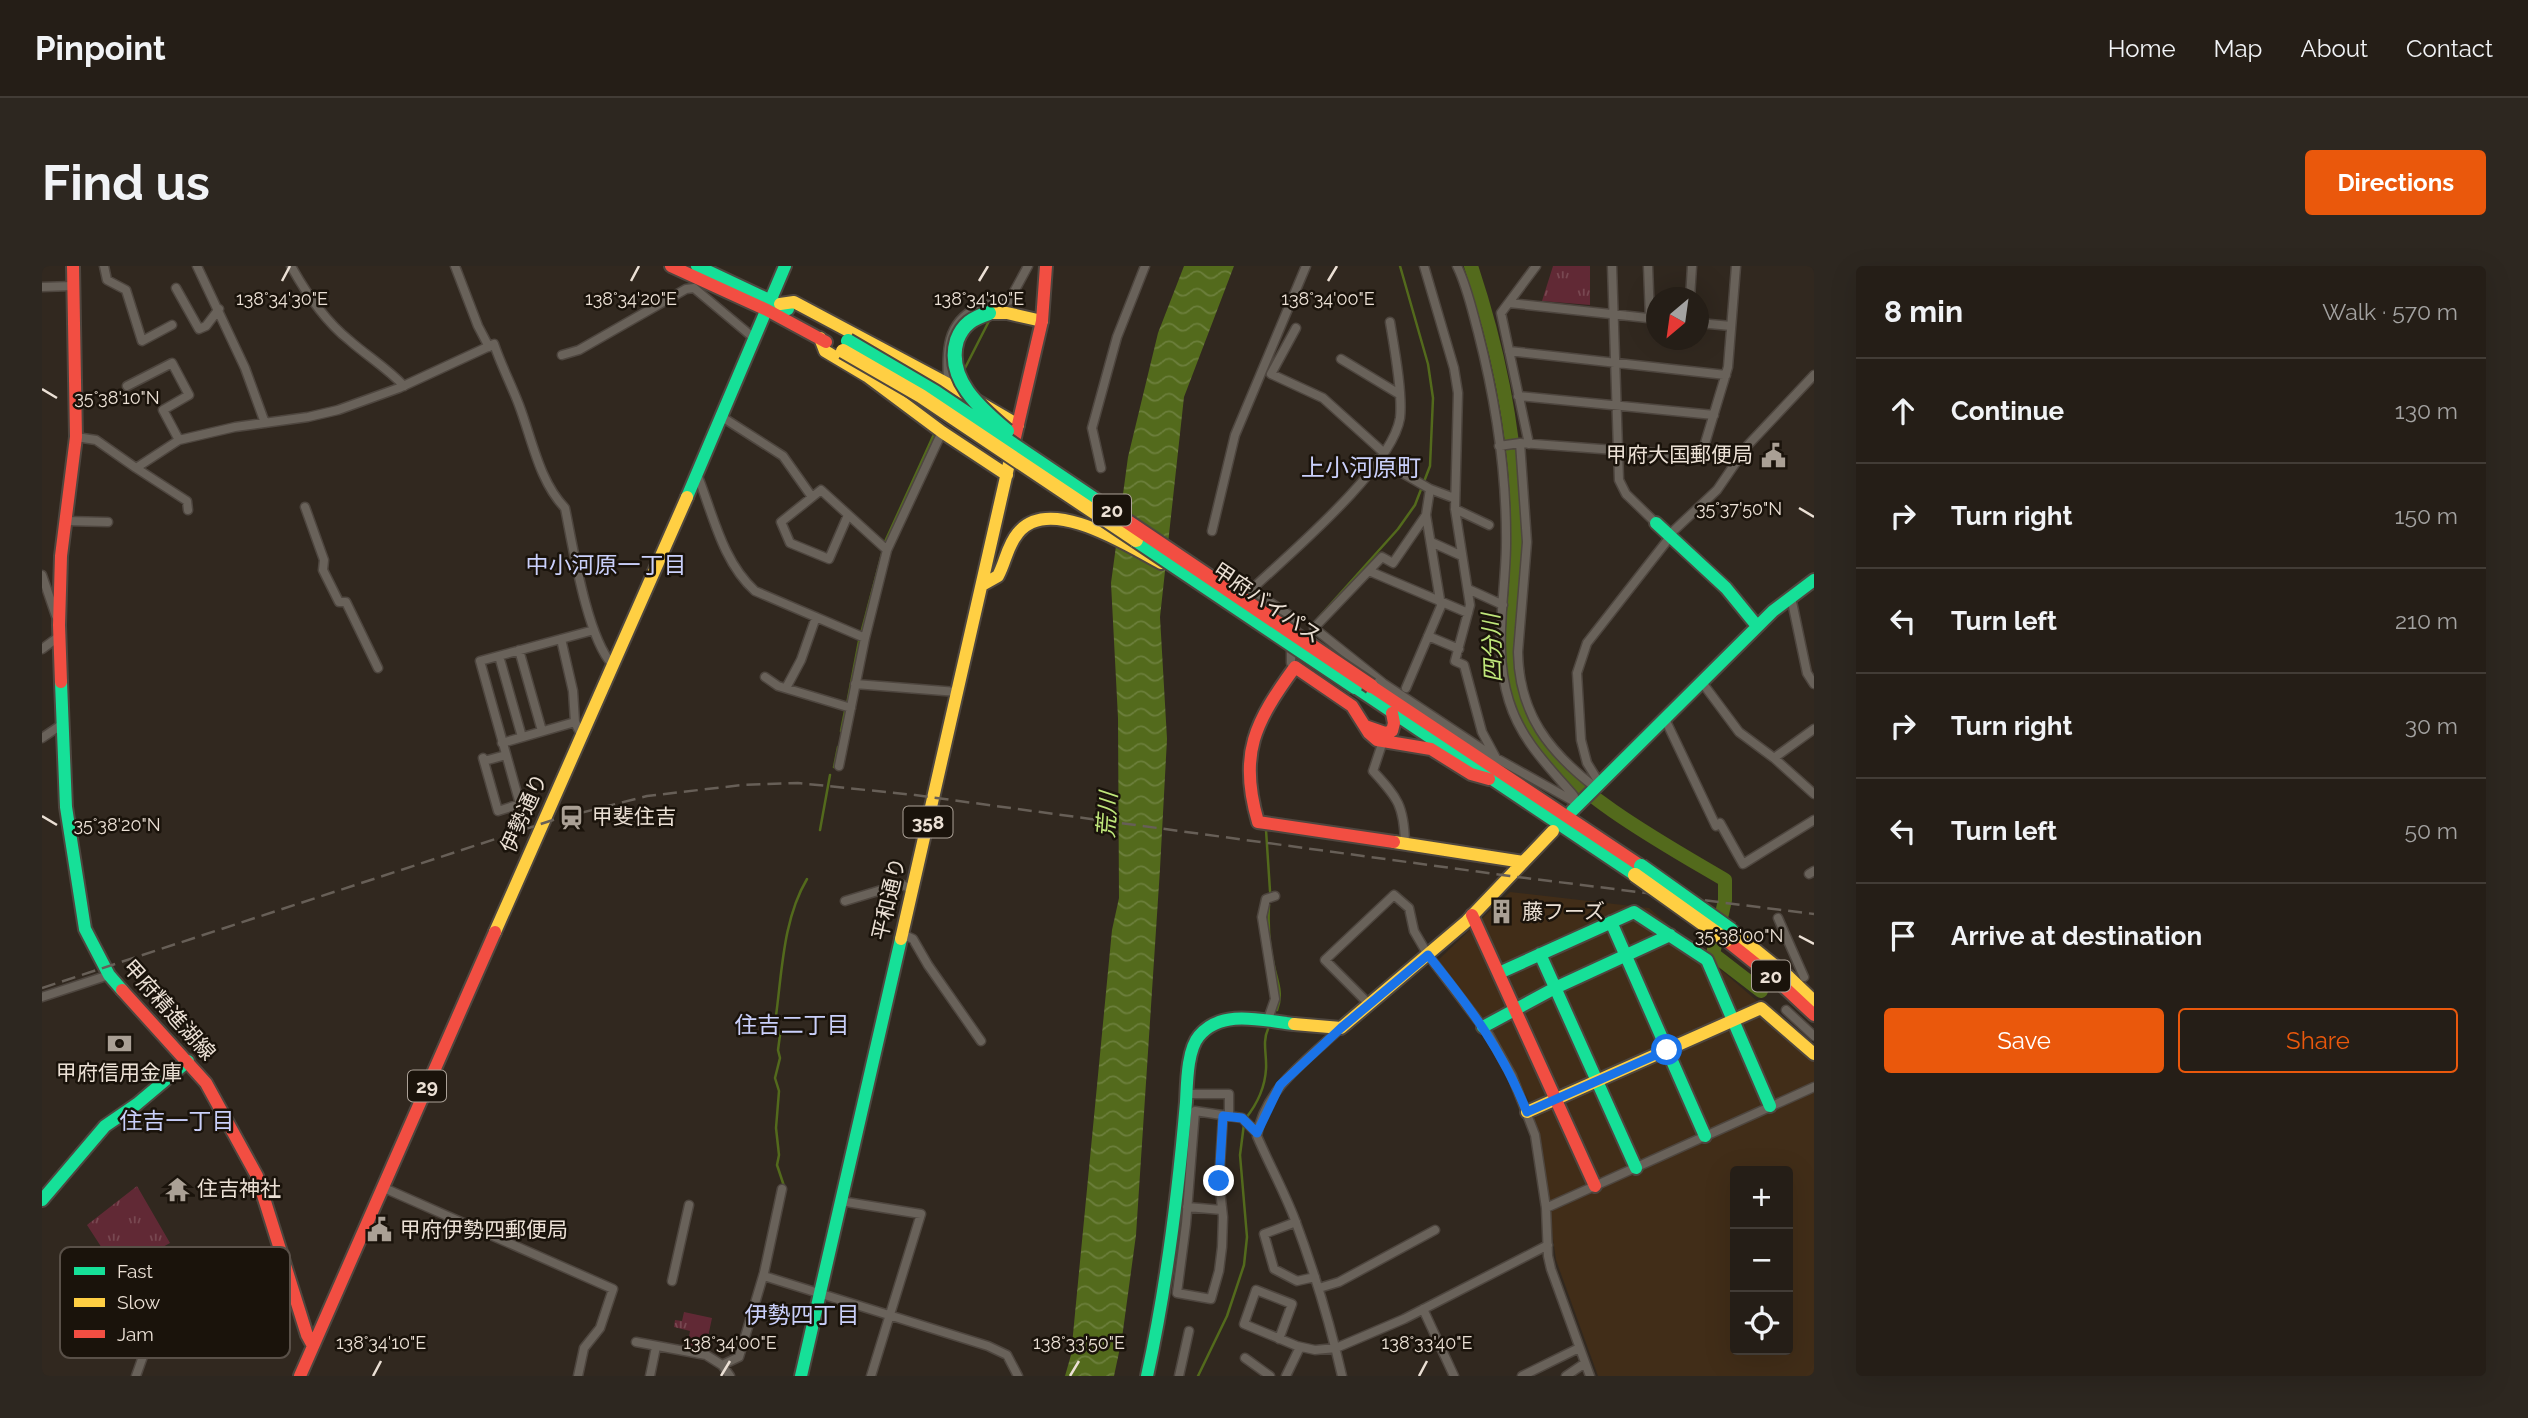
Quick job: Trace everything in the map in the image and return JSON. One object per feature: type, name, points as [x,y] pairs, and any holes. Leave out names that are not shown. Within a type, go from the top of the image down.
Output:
[{"type":"main road","name":"甲府精進湖線","points":[[73,266],[76,437],[61,556],[60,630],[66,807],[85,929],[109,975],[206,1083],[257,1175],[278,1247]]},
{"type":"main road","name":"甲府バイパス","points":[[671,266],[773,305],[820,338],[846,346],[1496,782],[1638,871]]},
{"type":"main road","name":"甲府バイパス","points":[[698,266],[935,392],[1371,686],[1789,977],[1814,1001]]},
{"type":"main road","name":"伊勢通り","points":[[300,1376],[755,339],[773,305],[785,266]]},
{"type":"main road","name":"平和通り","points":[[801,1376],[1042,321],[1046,266]]},
{"type":"main road","points":[[773,305],[794,302],[948,384],[1018,425]]},
{"type":"main road","points":[[1042,321],[1007,313],[989,313],[975,317],[963,326],[956,339],[952,359],[959,380],[993,420],[1088,487],[1093,497]]},
{"type":"main road","points":[[820,338],[825,351],[897,397],[942,432],[1007,475]]},
{"type":"main road","points":[[982,585],[1000,577],[1012,540],[1029,523],[1041,518],[1080,523],[1209,589]]},
{"type":"main road","points":[[1656,523],[1726,588],[1757,626]]},
{"type":"main road","points":[[1577,804],[1757,626],[1814,580]]},
{"type":"main road","points":[[1496,782],[1471,774],[1431,750],[1377,740],[1364,726],[1352,706],[1295,667],[1264,711],[1251,748],[1249,783],[1258,822],[1523,862]]},
{"type":"main road","points":[[1364,726],[1385,733],[1392,731],[1392,713]]},
{"type":"main road","points":[[1147,1376],[1160,1317],[1178,1197],[1193,1045],[1202,1032],[1220,1020],[1231,1018],[1341,1028],[1472,915],[1553,831]]},
{"type":"main road","points":[[1499,973],[1634,912],[1707,960],[1770,1106]]},
{"type":"main road","points":[[1472,915],[1595,1186]]},
{"type":"main road","points":[[1611,922],[1705,1136]]},
{"type":"main road","points":[[1483,1027],[1555,988],[1670,935]]},
{"type":"main road","name":"甲府バイパス","points":[[1728,935],[1814,1015]]},
{"type":"main road","points":[[1540,954],[1636,1168]]},
{"type":"main road","points":[[1527,1112],[1761,1008],[1814,1054]]},
{"type":"main road","points":[[42,1200],[106,1126],[188,1061]]},
{"type":"main road","name":"甲府精進湖線","points":[[290,1284],[313,1346]]},
{"type":"street","points":[[104,266],[107,280],[126,290],[142,341],[172,325]]},
{"type":"street","points":[[197,266],[219,309],[265,423]]},
{"type":"street","points":[[291,266],[312,301],[347,339],[386,368],[404,386]]},
{"type":"street","points":[[455,266],[478,327],[489,347]]},
{"type":"street","points":[[948,384],[947,343],[959,322],[979,307],[1009,300],[1028,266]]},
{"type":"street","points":[[1101,468],[1092,428],[1117,337],[1145,266]]},
{"type":"street","points":[[1212,531],[1235,435],[1306,266]]},
{"type":"street","points":[[1424,266],[1454,368],[1458,393],[1454,498],[1471,605],[1455,661],[1464,665],[1482,732],[1496,758]]},
{"type":"street","points":[[1457,266],[1471,305],[1487,370],[1501,445],[1506,546],[1500,642],[1509,701],[1520,728],[1535,753],[1574,796],[1577,804]]},
{"type":"street","points":[[1536,266],[1501,313],[1518,396],[1527,542],[1518,666],[1534,720],[1548,744],[1571,768],[1598,786]]},
{"type":"street","points":[[1612,266],[1615,405],[1621,487],[1656,523]]},
{"type":"street","points":[[1648,266],[1650,287]]},
{"type":"street","points":[[1691,287],[1692,266]]},
{"type":"street","points":[[1501,445],[1522,443],[1700,455],[1727,375],[1735,266]]},
{"type":"street","points":[[42,287],[73,286]]},
{"type":"street","points":[[176,288],[199,329],[206,326],[219,309]]},
{"type":"street","points":[[562,355],[579,350],[686,289],[694,288],[755,339]]},
{"type":"street","points":[[1509,303],[1646,317]]},
{"type":"street","points":[[1295,667],[1291,663],[1291,616],[1251,590],[1359,487],[1396,433],[1400,416],[1399,394],[1390,322]]},
{"type":"street","points":[[1709,324],[1731,326]]},
{"type":"street","points":[[1296,328],[1271,374],[1323,398],[1380,456],[1429,488],[1454,498]]},
{"type":"street","points":[[136,468],[179,440],[235,427],[338,410],[404,386],[494,344],[544,478],[554,497],[565,508],[594,630],[604,655],[612,664]]},
{"type":"street","points":[[1509,351],[1727,375]]},
{"type":"street","points":[[1341,359],[1399,394]]},
{"type":"street","points":[[127,386],[172,363],[189,395],[163,410],[179,440]]},
{"type":"street","points":[[1598,786],[1587,763],[1581,740],[1577,673],[1587,643],[1669,537],[1717,490],[1748,445],[1814,375]]},
{"type":"street","points":[[1518,396],[1714,415]]},
{"type":"street","points":[[722,417],[783,456],[812,497]]},
{"type":"street","points":[[839,766],[865,638],[887,550],[942,432]]},
{"type":"street","points":[[76,437],[96,439],[187,501],[188,510]]},
{"type":"street","points":[[697,474],[710,516],[741,578],[755,591],[865,638]]},
{"type":"street","points":[[1406,688],[1441,606],[1426,515],[1429,488]]},
{"type":"street","points":[[848,515],[829,559],[790,543],[781,522],[821,491],[848,515],[887,550]]},
{"type":"street","points":[[305,507],[324,560],[323,570],[339,602],[346,603],[378,668]]},
{"type":"street","points":[[1455,509],[1489,525]]},
{"type":"street","points":[[1426,515],[1393,563],[1382,557],[1314,628],[1383,683],[1496,758],[1577,804]]},
{"type":"street","points":[[66,522],[108,522]]},
{"type":"street","points":[[1431,542],[1462,556]]},
{"type":"street","points":[[1368,571],[1468,613]]},
{"type":"street","points":[[42,575],[60,630],[42,649]]},
{"type":"street","points":[[1468,589],[1503,605]]},
{"type":"street","points":[[1791,597],[1807,673],[1814,684]]},
{"type":"street","points":[[786,688],[801,660],[816,617]]},
{"type":"street","points":[[506,755],[483,760],[498,811],[520,804],[480,661],[594,630]]},
{"type":"street","points":[[1428,636],[1459,649]]},
{"type":"street","points":[[561,639],[573,691],[575,722],[582,737]]},
{"type":"street","points":[[519,650],[542,732]]},
{"type":"street","points":[[499,656],[522,737]]},
{"type":"street","points":[[765,677],[778,686],[851,709]]},
{"type":"street","points":[[1700,681],[1739,732],[1813,792]]},
{"type":"street","points":[[855,684],[957,692]]},
{"type":"street","points":[[1665,719],[1716,826],[1720,823],[1743,864],[1814,820]]},
{"type":"street","points":[[502,743],[575,722]]},
{"type":"street","points":[[42,738],[64,723]]},
{"type":"street","points":[[1774,758],[1814,729]]},
{"type":"street","points":[[1381,747],[1373,771],[1401,806],[1405,843]]},
{"type":"street","points":[[845,901],[901,884],[912,890]]},
{"type":"street","points":[[1369,1004],[1325,960],[1394,895],[1409,908],[1414,931],[1428,955],[1483,1027],[1512,1076],[1527,1112],[1535,1135],[1546,1208],[1551,1269],[1590,1376]]},
{"type":"street","points":[[1267,1022],[1275,999],[1262,917],[1266,900],[1275,896]]},
{"type":"street","points":[[1778,918],[1798,964],[1804,974],[1814,978]]},
{"type":"street","points":[[902,934],[913,940],[981,1041]]},
{"type":"street","points":[[42,997],[109,975]]},
{"type":"street","points":[[1786,1010],[1814,1036]]},
{"type":"street","points":[[1257,1133],[1280,1085],[1341,1028]]},
{"type":"street","points":[[1546,1208],[1814,1087]]},
{"type":"street","points":[[1187,1094],[1230,1094],[1226,1116],[1219,1181],[1222,1210],[1219,1270],[1211,1299],[1177,1293],[1195,1111],[1226,1116],[1242,1118],[1257,1133],[1296,1222],[1319,1288],[1342,1376]]},
{"type":"street","points":[[384,1188],[613,1289],[600,1328],[584,1348],[578,1376]]},
{"type":"street","points":[[722,1365],[739,1357],[764,1276],[782,1189]]},
{"type":"street","points":[[840,1201],[921,1214],[871,1376]]},
{"type":"street","points":[[672,1281],[689,1205]]},
{"type":"street","points":[[1187,1207],[1222,1210]]},
{"type":"street","points":[[1296,1222],[1264,1234],[1274,1269],[1297,1281],[1315,1278]]},
{"type":"street","points":[[1319,1288],[1339,1282],[1435,1230]]},
{"type":"street","points":[[1279,1339],[1292,1304],[1256,1290],[1244,1324],[1279,1339],[1300,1347],[1326,1350],[1423,1309],[1548,1245]]},
{"type":"street","points":[[764,1276],[998,1350],[1007,1355],[1018,1376]]},
{"type":"street","points":[[1423,1309],[1454,1376]]},
{"type":"street","points":[[1179,1376],[1189,1331]]},
{"type":"street","points":[[636,1342],[706,1355],[722,1365],[730,1376]]},
{"type":"street","points":[[650,1376],[656,1347]]},
{"type":"street","points":[[1286,1376],[1300,1347]]},
{"type":"street","points":[[1522,1376],[1578,1348]]},
{"type":"street","points":[[136,1376],[142,1358]]},
{"type":"street","points":[[1245,1358],[1270,1376]]},
{"type":"street","points":[[1566,1376],[1585,1363]]},
{"type":"shaded area","points":[[1510,892],[1649,908],[1814,1050],[1814,1376],[1598,1376],[1556,1260],[1528,1099],[1490,1030],[1436,962]]},
{"type":"green space","points":[[1553,266],[1590,266],[1590,305],[1542,301]]},
{"type":"green space","points":[[137,1186],[170,1243],[163,1247],[101,1247],[87,1225]]},
{"type":"green space","points":[[684,1312],[712,1318],[705,1351],[687,1348],[690,1331],[674,1327],[675,1320],[682,1321]]},
{"type":"water","points":[[1184,266],[1234,266],[1184,397],[1160,617],[1167,739],[1136,1235],[1114,1376],[1065,1376],[1071,1355],[1112,930],[1119,898],[1118,718],[1111,583],[1128,457],[1158,333]]},
{"type":"waterway","points":[[1311,626],[1398,529],[1415,505],[1430,466],[1433,398],[1428,364],[1400,266]]},
{"type":"waterway","name":"四分川","points":[[1471,266],[1495,352],[1512,440],[1517,499],[1513,665],[1515,684],[1527,723],[1554,762],[1574,781],[1651,836],[1725,880],[1725,900],[1713,954],[1761,991]]},
{"type":"waterway","points":[[963,372],[990,319]]},
{"type":"waterway","points":[[884,544],[935,432]]},
{"type":"waterway","points":[[847,704],[859,641],[883,550]]},
{"type":"waterway","points":[[841,731],[845,711]]},
{"type":"waterway","points":[[834,767],[838,747]]},
{"type":"waterway","points":[[820,830],[830,775]]},
{"type":"waterway","points":[[1266,830],[1270,891]]},
{"type":"waterway","points":[[784,1186],[777,1165],[779,1091],[775,1078],[780,1058],[780,1035],[775,1023],[788,931],[792,913],[807,879]]},
{"type":"waterway","points":[[1269,905],[1271,947],[1280,991],[1277,1010]]},
{"type":"waterway","points":[[1246,1118],[1257,1101],[1264,1082],[1265,1039],[1268,1029]]},
{"type":"waterway","points":[[1198,1376],[1227,1316],[1244,1265],[1247,1237],[1240,1155],[1244,1124]]},
{"type":"railway","points":[[42,988],[553,820],[647,796],[742,785],[798,783],[915,795],[1510,876],[1814,914]]},
{"type":"traffic: fast","points":[[697,266],[788,309]]},
{"type":"traffic: fast","points":[[687,497],[785,266]]},
{"type":"traffic: fast","points":[[989,313],[973,320],[962,330],[957,340],[956,368],[968,392],[1007,431]]},
{"type":"traffic: fast","points":[[848,341],[935,392],[1116,514]]},
{"type":"traffic: fast","points":[[1656,523],[1726,588],[1757,626]]},
{"type":"traffic: fast","points":[[1136,540],[1355,687]]},
{"type":"traffic: fast","points":[[1572,811],[1773,611],[1814,580]]},
{"type":"traffic: fast","points":[[61,682],[66,807],[85,929],[109,975],[122,990]]},
{"type":"traffic: fast","points":[[1355,687],[1635,875]]},
{"type":"traffic: fast","points":[[1641,866],[1731,930]]},
{"type":"traffic: fast","points":[[1499,973],[1634,912],[1707,960],[1770,1106]]},
{"type":"traffic: fast","points":[[1611,922],[1705,1136]]},
{"type":"traffic: fast","points":[[1483,1027],[1555,988],[1670,935]]},
{"type":"traffic: fast","points":[[801,1376],[901,939]]},
{"type":"traffic: fast","points":[[1540,954],[1636,1168]]},
{"type":"traffic: fast","points":[[1147,1376],[1171,1240],[1188,1068],[1195,1042],[1208,1027],[1231,1019],[1294,1024]]},
{"type":"traffic: fast","points":[[42,1200],[105,1126],[137,1104],[188,1061]]},
{"type":"traffic: slow","points":[[780,304],[794,302],[948,384],[1018,425]]},
{"type":"traffic: slow","points":[[989,313],[1007,313],[1042,321]]},
{"type":"traffic: slow","points":[[820,338],[825,351],[867,376],[942,432],[1007,475]]},
{"type":"traffic: slow","points":[[843,351],[921,396],[1136,540]]},
{"type":"traffic: slow","points":[[901,939],[1013,446]]},
{"type":"traffic: slow","points":[[495,932],[687,497]]},
{"type":"traffic: slow","points":[[982,585],[998,576],[1011,543],[1018,533],[1032,522],[1049,519],[1089,527],[1161,563]]},
{"type":"traffic: slow","points":[[1294,1024],[1341,1028],[1467,921],[1553,831]]},
{"type":"traffic: slow","points":[[1394,842],[1523,862]]},
{"type":"traffic: slow","points":[[1635,875],[1726,940]]},
{"type":"traffic: slow","points":[[1731,930],[1814,1001]]},
{"type":"traffic: slow","points":[[1527,1112],[1761,1008],[1814,1054]]},
{"type":"traffic: jam","points":[[61,682],[61,556],[76,437],[73,266]]},
{"type":"traffic: jam","points":[[671,266],[767,310],[826,342]]},
{"type":"traffic: jam","points":[[1013,446],[1042,321],[1046,266]]},
{"type":"traffic: jam","points":[[1116,514],[1371,686]]},
{"type":"traffic: jam","points":[[1394,842],[1258,822],[1250,777],[1254,740],[1260,722],[1295,667],[1352,706],[1369,733],[1377,740],[1431,749],[1471,774],[1489,779]]},
{"type":"traffic: jam","points":[[1371,686],[1641,866]]},
{"type":"traffic: jam","points":[[1365,726],[1385,733],[1392,731],[1392,713]]},
{"type":"traffic: jam","points":[[1472,915],[1595,1186]]},
{"type":"traffic: jam","points":[[300,1376],[495,932]]},
{"type":"traffic: jam","points":[[1726,940],[1781,984],[1814,1015]]},
{"type":"traffic: jam","points":[[122,990],[206,1083],[257,1176],[279,1247]]},
{"type":"traffic: jam","points":[[290,1281],[313,1346]]},
{"type":"place","name":"甲府大国郵便局","points":[[1773,455]]},
{"type":"place","name":"甲斐住吉","points":[[572,817]]},
{"type":"place","name":"藤フーズ","points":[[1502,912]]},
{"type":"place","name":"甲府信用金庫","points":[[119,1044]]},
{"type":"place","name":"住吉神社","points":[[177,1189]]},
{"type":"place","name":"甲府伊勢四郵便局","points":[[380,1230]]},
{"type":"district","name":"上小河原町","points":[[1361,468]]},
{"type":"district","name":"中小河原一丁目","points":[[606,565]]},
{"type":"district","name":"住吉二丁目","points":[[792,1025]]},
{"type":"district","name":"住吉一丁目","points":[[177,1121]]},
{"type":"district","name":"伊勢四丁目","points":[[802,1315]]},
{"type":"route","points":[[1219,1181],[1223,1116],[1242,1118],[1257,1133],[1280,1085],[1341,1028],[1428,955],[1489,1035],[1512,1076],[1527,1112],[1667,1050]]},
{"type":"water label","name":"荒川","points":[[1107,815]]}]
